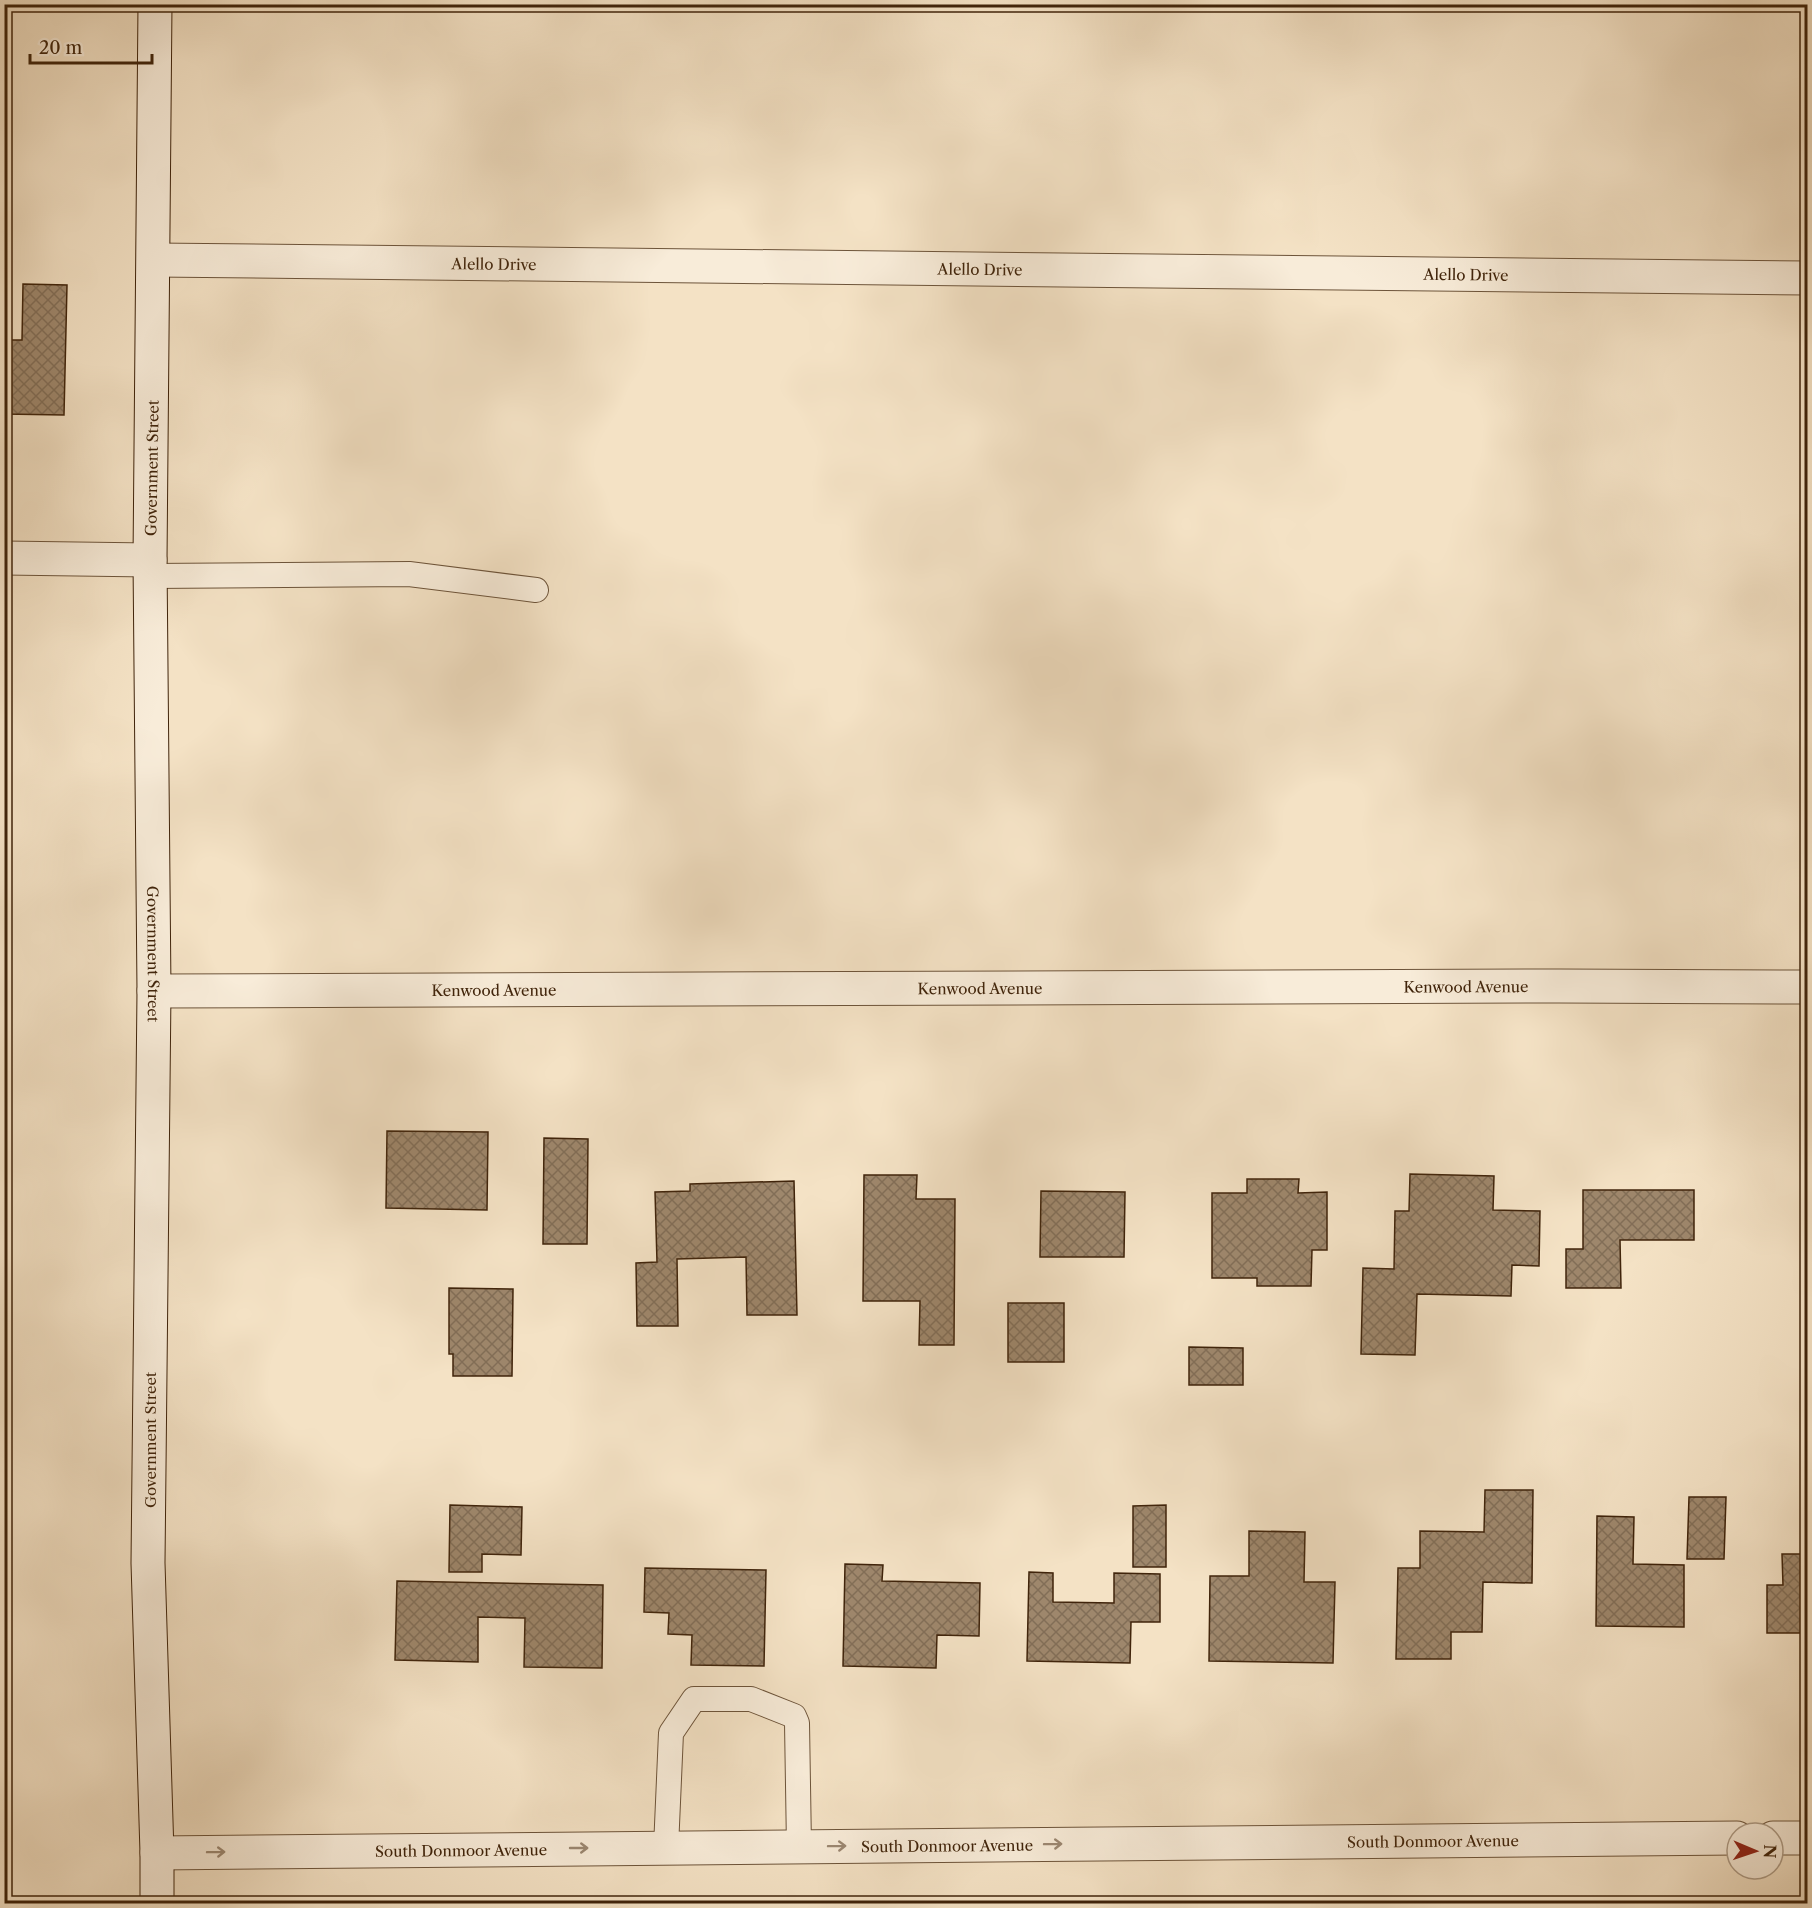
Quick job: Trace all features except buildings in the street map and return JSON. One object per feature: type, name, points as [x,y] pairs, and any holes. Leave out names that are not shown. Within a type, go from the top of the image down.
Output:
[{"type":"street","name":"Government Street","points":[[155,4],[151,568],[154,991],[148,1563],[157,1904]]},
{"type":"street","name":"Alello Drive","points":[[154,260],[1808,278]]},
{"type":"street","points":[[4,558],[151,568]]},
{"type":"street","name":"Kenwood Avenue","points":[[154,991],[1808,987]]},
{"type":"street","name":"South Donmoor Avenue","points":[[157,1853],[1725,1838]]},
{"type":"street","points":[[1785,1838],[1808,1838]]},
{"type":"lane","points":[[151,568],[409,574],[537,590]]},
{"type":"lane","points":[[666,1848],[671,1733],[694,1699],[751,1699],[794,1716],[797,1723],[799,1846]]}]
